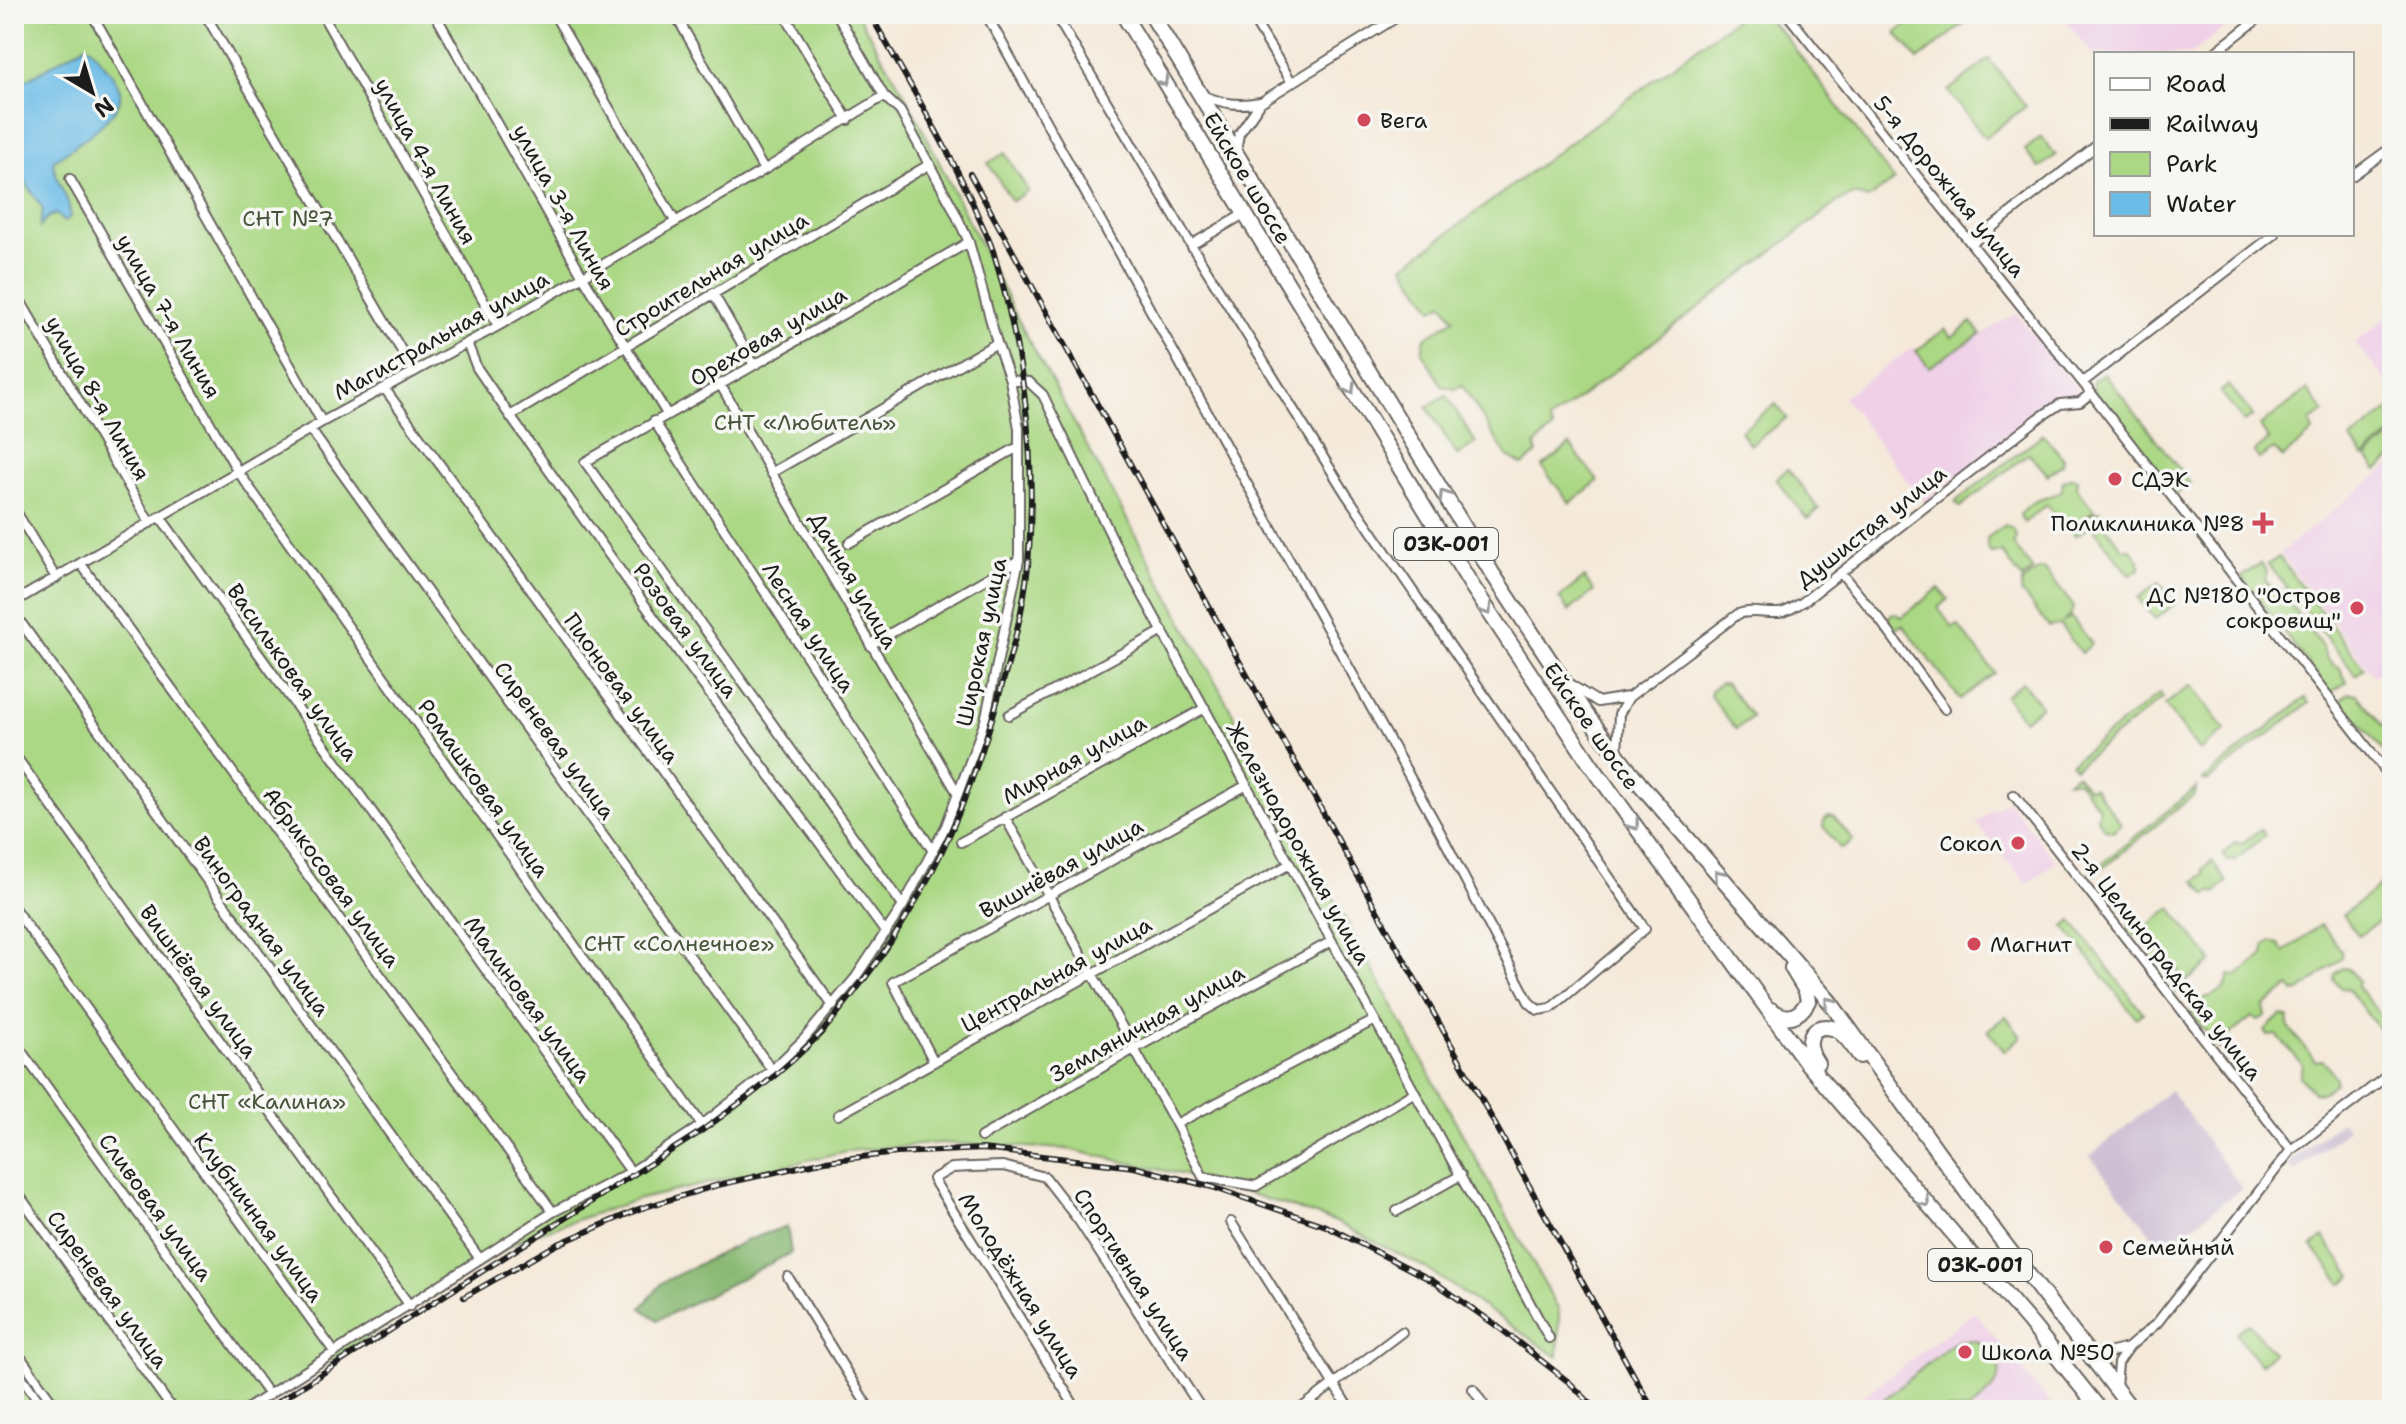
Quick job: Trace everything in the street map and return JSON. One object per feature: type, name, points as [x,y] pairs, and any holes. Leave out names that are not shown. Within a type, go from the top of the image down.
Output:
[{"type":"main road","name":"Ейское шоссе","points":[[1123,14],[1532,680],[1806,1062],[2031,1324],[2100,1410]]},
{"type":"main road","name":"Ейское шоссе","points":[[1151,14],[1484,560],[1562,679],[1617,756],[1830,1002],[2085,1351],[2132,1410]]},
{"type":"main road","name":"03К-001","points":[[1766,1006],[1777,1014],[1791,1017],[1799,1013],[1808,1001],[1806,991],[1771,933]]},
{"type":"main road","name":"03К-001","points":[[1875,1142],[1810,1054],[1808,1041],[1811,1035],[1830,1027],[1840,1032],[1908,1110]]},
{"type":"street","points":[[92,14],[322,422]]},
{"type":"street","points":[[205,14],[414,372]]},
{"type":"street","name":"улица 4-я Линия","points":[[322,14],[498,326]]},
{"type":"street","name":"улица 3-я Линия","points":[[435,14],[582,275],[667,414]]},
{"type":"street","points":[[554,14],[675,221]]},
{"type":"street","points":[[675,14],[764,170]]},
{"type":"street","points":[[784,14],[848,120]]},
{"type":"street","name":"Широкая улица","points":[[245,1410],[553,1212],[631,1172],[702,1125],[772,1070],[833,1006],[886,933],[933,851],[958,794],[985,721],[1019,560],[1019,428],[1010,380],[969,242],[900,111],[884,96],[837,14]]},
{"type":"street","points":[[986,14],[1437,826],[1529,1002],[1538,1010],[1551,1008],[1645,929],[1346,494],[1191,245],[1055,14]]},
{"type":"street","points":[[1250,14],[1291,81]]},
{"type":"street","points":[[1236,153],[1239,134],[1261,102],[1402,14]]},
{"type":"street","name":"5-я Дорожная улица","points":[[1787,14],[2083,382],[2392,779]]},
{"type":"street","points":[[2216,52],[2264,14]]},
{"type":"street","points":[[1200,94],[1239,106],[1261,102]]},
{"type":"street","name":"Магистральная улица","points":[[14,602],[161,518],[237,470],[498,326],[884,96]]},
{"type":"street","points":[[2354,175],[2392,147]]},
{"type":"street","points":[[1972,243],[2094,148]]},
{"type":"street","name":"Строительная улица","points":[[510,416],[930,164]]},
{"type":"street","name":"улица 7-я Линия","points":[[70,179],[237,470]]},
{"type":"street","points":[[1191,245],[1244,214]]},
{"type":"street","points":[[2083,382],[2272,236]]},
{"type":"street","name":"Ореховая улица","points":[[903,906],[585,462],[969,242]]},
{"type":"street","name":"улица 8-я Линия","points":[[14,290],[150,523]]},
{"type":"street","points":[[713,293],[754,365]]},
{"type":"street","name":"Розовая улица","points":[[467,343],[477,368],[510,416],[680,654],[886,933]]},
{"type":"street","points":[[771,473],[997,343]]},
{"type":"street","name":"Железнодорожная улица","points":[[1010,380],[1029,382],[1043,395],[1119,552],[1549,1338]]},
{"type":"street","name":"Дачная улица","points":[[720,384],[958,794]]},
{"type":"street","name":"Пионовая улица","points":[[385,389],[833,1006]]},
{"type":"street","name":"Душистая улица","points":[[1629,697],[1738,614],[1788,611],[2039,418],[2060,404],[2080,402],[2091,393]]},
{"type":"street","name":"Лесная улица","points":[[654,421],[933,851]]},
{"type":"street","name":"Сиреневая улица","points":[[310,429],[772,1070]]},
{"type":"street","points":[[849,543],[1018,447]]},
{"type":"street","name":"Ромашковая улица","points":[[237,470],[702,1125]]},
{"type":"street","points":[[14,508],[56,578]]},
{"type":"street","name":"Васильковая улица","points":[[161,518],[396,847]]},
{"type":"street","points":[[870,645],[1019,560]]},
{"type":"street","name":"Абрикосовая улица","points":[[81,564],[553,1212]]},
{"type":"street","points":[[1841,573],[1880,620],[1945,709]]},
{"type":"street","name":"Виноградная улица","points":[[14,613],[480,1259]]},
{"type":"street","points":[[1009,715],[1163,631]]},
{"type":"street","points":[[1562,679],[1598,702],[1629,697]]},
{"type":"street","points":[[1617,756],[1619,714],[1629,697]]},
{"type":"street","name":"Мирная улица","points":[[961,842],[1205,708]]},
{"type":"street","name":"Вишнёвая улица","points":[[14,754],[410,1306]]},
{"type":"street","name":"Вишнёвая улица","points":[[934,1062],[893,982],[1247,785]]},
{"type":"street","name":"2-я Целиноградская улица","points":[[2014,795],[2291,1150]]},
{"type":"street","points":[[1005,817],[1203,1177],[1256,1186],[1415,1092]]},
{"type":"street","name":"Малиновая улица","points":[[396,847],[631,1172]]},
{"type":"street","name":"Центральная улица","points":[[838,1115],[1290,864]]},
{"type":"street","name":"Клубничная улица","points":[[14,908],[335,1353]]},
{"type":"street","name":"Земляничная улица","points":[[981,1137],[1332,941]]},
{"type":"street","points":[[1176,1124],[1375,1020]]},
{"type":"street","name":"Сливовая улица","points":[[14,1041],[269,1395]]},
{"type":"street","points":[[2116,1390],[2118,1363],[2129,1347],[2157,1323],[2291,1150],[2392,1072]]},
{"type":"street","name":"Спортивная улица","points":[[933,1179],[952,1168],[1003,1166],[1045,1177],[1079,1221],[1202,1410]]},
{"type":"street","points":[[1397,1211],[1461,1175]]},
{"type":"street","name":"Молодёжная улица","points":[[933,1179],[1077,1410]]},
{"type":"street","name":"Сиреневая улица","points":[[14,1188],[173,1410]]},
{"type":"street","points":[[1231,1222],[1350,1410]]},
{"type":"street","points":[[788,1277],[870,1410]]},
{"type":"street","points":[[1299,1410],[1402,1332]]},
{"type":"street","points":[[2085,1351],[2103,1354],[2129,1347]]},
{"type":"street","points":[[14,1348],[58,1410]]},
{"type":"street","points":[[14,1366],[45,1410]]},
{"type":"street","points":[[1473,1389],[1487,1410]]},
{"type":"shaded area","points":[[2060,14],[2242,14],[2194,52],[2094,52],[2094,56]]},
{"type":"shaded area","points":[[2016,313],[2079,391],[2076,396],[2061,397],[1924,502],[1843,397],[1913,347],[1929,368]]},
{"type":"shaded area","points":[[2392,313],[2392,389],[2355,343]]},
{"type":"shaded area","name":"ДС №180 \"Остров сокровищ\"","points":[[2392,464],[2392,662],[2374,676],[2280,553]]},
{"type":"shaded area","name":"Сокол","points":[[2007,800],[2056,862],[2027,884],[1976,823]]},
{"type":"shaded area","points":[[2170,1090],[2242,1188],[2163,1249],[2090,1156]]},
{"type":"shaded area","points":[[2342,1121],[2348,1129],[2294,1172],[2287,1163]]},
{"type":"shaded area","name":"Школа №50","points":[[1974,1312],[2056,1410],[1845,1410]]},
{"type":"green space","points":[[14,14],[857,14],[907,98],[1017,318],[1559,1311],[1558,1357],[1424,1267],[1334,1221],[1207,1180],[1067,1149],[941,1143],[847,1151],[636,1200],[522,1238],[255,1410],[14,1410]]},
{"type":"green space","points":[[1742,14],[1762,14],[1785,36],[1894,180],[1868,199],[1854,195],[1839,201],[1549,421],[1553,429],[1535,445],[1537,453],[1523,465],[1506,455],[1462,385],[1455,389],[1442,386],[1422,352],[1425,338],[1454,319],[1443,303],[1433,309],[1404,266]]},
{"type":"green space","points":[[1921,14],[1974,16],[1918,60],[1896,33]]},
{"type":"green space","points":[[1989,59],[2026,106],[1985,138],[1948,91]]},
{"type":"green space","points":[[2041,137],[2056,155],[2039,168],[2025,150]]},
{"type":"green space","points":[[1005,153],[1028,191],[1012,201],[988,163]]},
{"type":"green space","points":[[1972,322],[1981,334],[1929,367],[1916,351],[1945,329],[1952,337]]},
{"type":"green space","points":[[2104,373],[2190,483],[2177,493],[2172,491],[2096,394],[2093,380]]},
{"type":"green space","points":[[2229,385],[2253,416],[2244,422],[2220,392]]},
{"type":"green space","points":[[2307,390],[2324,412],[2310,422],[2313,432],[2283,458],[2274,449],[2259,459],[2254,452],[2269,440],[2260,426]]},
{"type":"green space","points":[[1446,395],[1476,443],[1457,455],[1427,407]]},
{"type":"green space","points":[[1776,404],[1787,418],[1750,445],[1740,431]]},
{"type":"green space","points":[[2392,408],[2392,434],[2364,457],[2351,440]]},
{"type":"green space","points":[[2043,434],[2063,458],[2062,464],[2048,475],[2029,453],[1960,507],[1955,502]]},
{"type":"green space","points":[[2392,437],[2392,459],[2377,470],[2367,457]]},
{"type":"green space","points":[[1570,445],[1598,481],[1570,503],[1542,467]]},
{"type":"green space","points":[[1788,469],[1819,509],[1807,519],[1776,479]]},
{"type":"green space","points":[[2072,477],[2077,479],[2076,487],[2094,510],[2068,530],[2047,505],[2024,523],[2020,515],[2025,508],[2062,490],[2063,481]]},
{"type":"green space","points":[[2100,511],[2106,520],[2104,524],[2123,549],[2131,549],[2139,560],[2140,569],[2130,575],[2091,525],[2076,536],[2071,530]]},
{"type":"green space","points":[[2005,525],[2014,530],[2016,538],[2013,544],[2033,570],[2022,579],[2002,552],[1991,553],[1987,547],[1987,538]]},
{"type":"green space","points":[[2279,557],[2364,668],[2356,675],[2268,564]]},
{"type":"green space","points":[[2261,563],[2267,571],[2265,580],[2274,589],[2279,589],[2347,682],[2330,693],[2242,577]]},
{"type":"green space","points":[[2040,569],[2045,570],[2074,607],[2062,623],[2071,617],[2092,644],[2081,653],[2060,625],[2049,627],[2021,592],[2022,582]]},
{"type":"green space","points":[[1584,578],[1594,591],[1569,611],[1559,598]]},
{"type":"green space","points":[[2159,582],[2175,604],[2155,619],[2138,598]]},
{"type":"green space","points":[[1939,588],[1948,599],[1938,608],[1953,628],[1958,625],[1995,673],[1960,699],[1903,625],[1893,629],[1887,622],[1890,615],[1894,613],[1902,617]]},
{"type":"green space","points":[[2022,682],[2041,706],[2024,720],[2005,696]]},
{"type":"green space","points":[[1720,683],[1726,684],[1752,717],[1736,729],[1710,696],[1712,689]]},
{"type":"green space","points":[[2191,685],[2226,730],[2199,751],[2165,705]]},
{"type":"green space","points":[[2160,693],[2163,698],[2074,768],[2071,763]]},
{"type":"green space","points":[[2349,693],[2357,694],[2392,738],[2392,762],[2350,710],[2343,713],[2337,703]]},
{"type":"green space","points":[[2305,698],[2309,703],[2208,781],[2203,780]]},
{"type":"green space","points":[[2076,774],[2088,788],[2094,787],[2121,824],[2113,831],[2105,829],[2097,818],[2099,808],[2078,781],[2067,781]]},
{"type":"green space","points":[[2196,788],[2194,795],[2094,875],[2086,876]]},
{"type":"green space","points":[[1828,816],[1834,817],[1853,840],[1841,849],[1823,826]]},
{"type":"green space","points":[[2261,829],[2265,835],[2234,861],[2228,861],[2223,854],[2235,842],[2241,844]]},
{"type":"green space","points":[[2212,861],[2227,882],[2215,893],[2212,891],[2207,895],[2195,881]]},
{"type":"green space","points":[[2385,882],[2392,891],[2392,911],[2359,936],[2343,915]]},
{"type":"green space","points":[[2171,908],[2212,961],[2187,981],[2146,927]]},
{"type":"green space","points":[[2072,921],[2143,1013],[2136,1018],[2065,927]]},
{"type":"green space","points":[[2132,922],[2139,924],[2189,988],[2181,994],[2174,991],[2177,983],[2161,962],[2156,963],[2149,957],[2153,951],[2140,935],[2134,937],[2126,929]]},
{"type":"green space","points":[[2321,924],[2342,951],[2342,958],[2300,991],[2294,992],[2289,987],[2264,1007],[2266,1016],[2258,1020],[2252,1017],[2227,1037],[2227,1047],[2219,1049],[2190,1012],[2194,1003],[2220,991],[2226,986],[2229,975],[2237,976],[2264,955],[2265,945],[2271,941],[2279,944],[2284,952]]},
{"type":"green space","points":[[2343,968],[2349,969],[2358,980],[2357,986],[2392,1030],[2392,1038],[2388,1041],[2348,989],[2341,988],[2334,980],[2335,974]]},
{"type":"green space","points":[[2281,1015],[2289,1018],[2288,1026],[2315,1061],[2323,1060],[2336,1078],[2335,1083],[2322,1093],[2313,1092],[2300,1077],[2303,1065],[2277,1035],[2268,1036],[2265,1030]]},
{"type":"green space","points":[[2006,1016],[2021,1037],[2004,1051],[1988,1030]]},
{"type":"green space","points":[[787,1226],[791,1253],[658,1320],[641,1308],[663,1282],[745,1241]]},
{"type":"green space","points":[[2323,1237],[2352,1276],[2342,1284],[2312,1246]]},
{"type":"green space","points":[[2249,1323],[2273,1353],[2260,1364],[2236,1333]]},
{"type":"green space","points":[[1973,1340],[1992,1352],[1999,1372],[1992,1390],[1969,1410],[1871,1410],[1949,1346],[1958,1341]]},
{"type":"water","points":[[86,45],[113,76],[119,89],[119,102],[100,126],[53,161],[70,217],[64,222],[56,214],[48,217],[40,227],[43,209],[14,170],[14,87]]},
{"type":"railway","points":[[265,1410],[697,1134],[776,1075],[824,1029],[878,960],[923,889],[958,815],[987,737],[1024,598],[1031,485],[1026,406],[1013,328],[991,245],[949,155],[870,14]]},
{"type":"railway","points":[[970,174],[1653,1410]]},
{"type":"railway","points":[[464,1297],[556,1245],[639,1209],[718,1185],[825,1161],[897,1153],[983,1149],[1134,1167],[1212,1187],[1326,1226],[1433,1281],[1570,1383],[1597,1410]]},
{"type":"place","name":"Вега","points":[[1364,120]]},
{"type":"place","name":"СДЭК","points":[[2115,479]]},
{"type":"place","name":"Поликлиника №8","points":[[2263,523]]},
{"type":"place","name":"ДС №180 \"Остров сокровищ\"","points":[[2357,608]]},
{"type":"place","name":"Сокол","points":[[2018,843]]},
{"type":"place","name":"Магнит","points":[[1974,944]]},
{"type":"place","name":"Семейный","points":[[2106,1247]]},
{"type":"place","name":"Школа №50","points":[[1965,1352]]},
{"type":"park label","name":"СНТ №7","points":[[288,218]]},
{"type":"park label","name":"СНТ «Любитель»","points":[[805,422]]},
{"type":"park label","name":"СНТ «Солнечное»","points":[[679,943]]},
{"type":"park label","name":"СНТ «Калина»","points":[[267,1101]]}]
